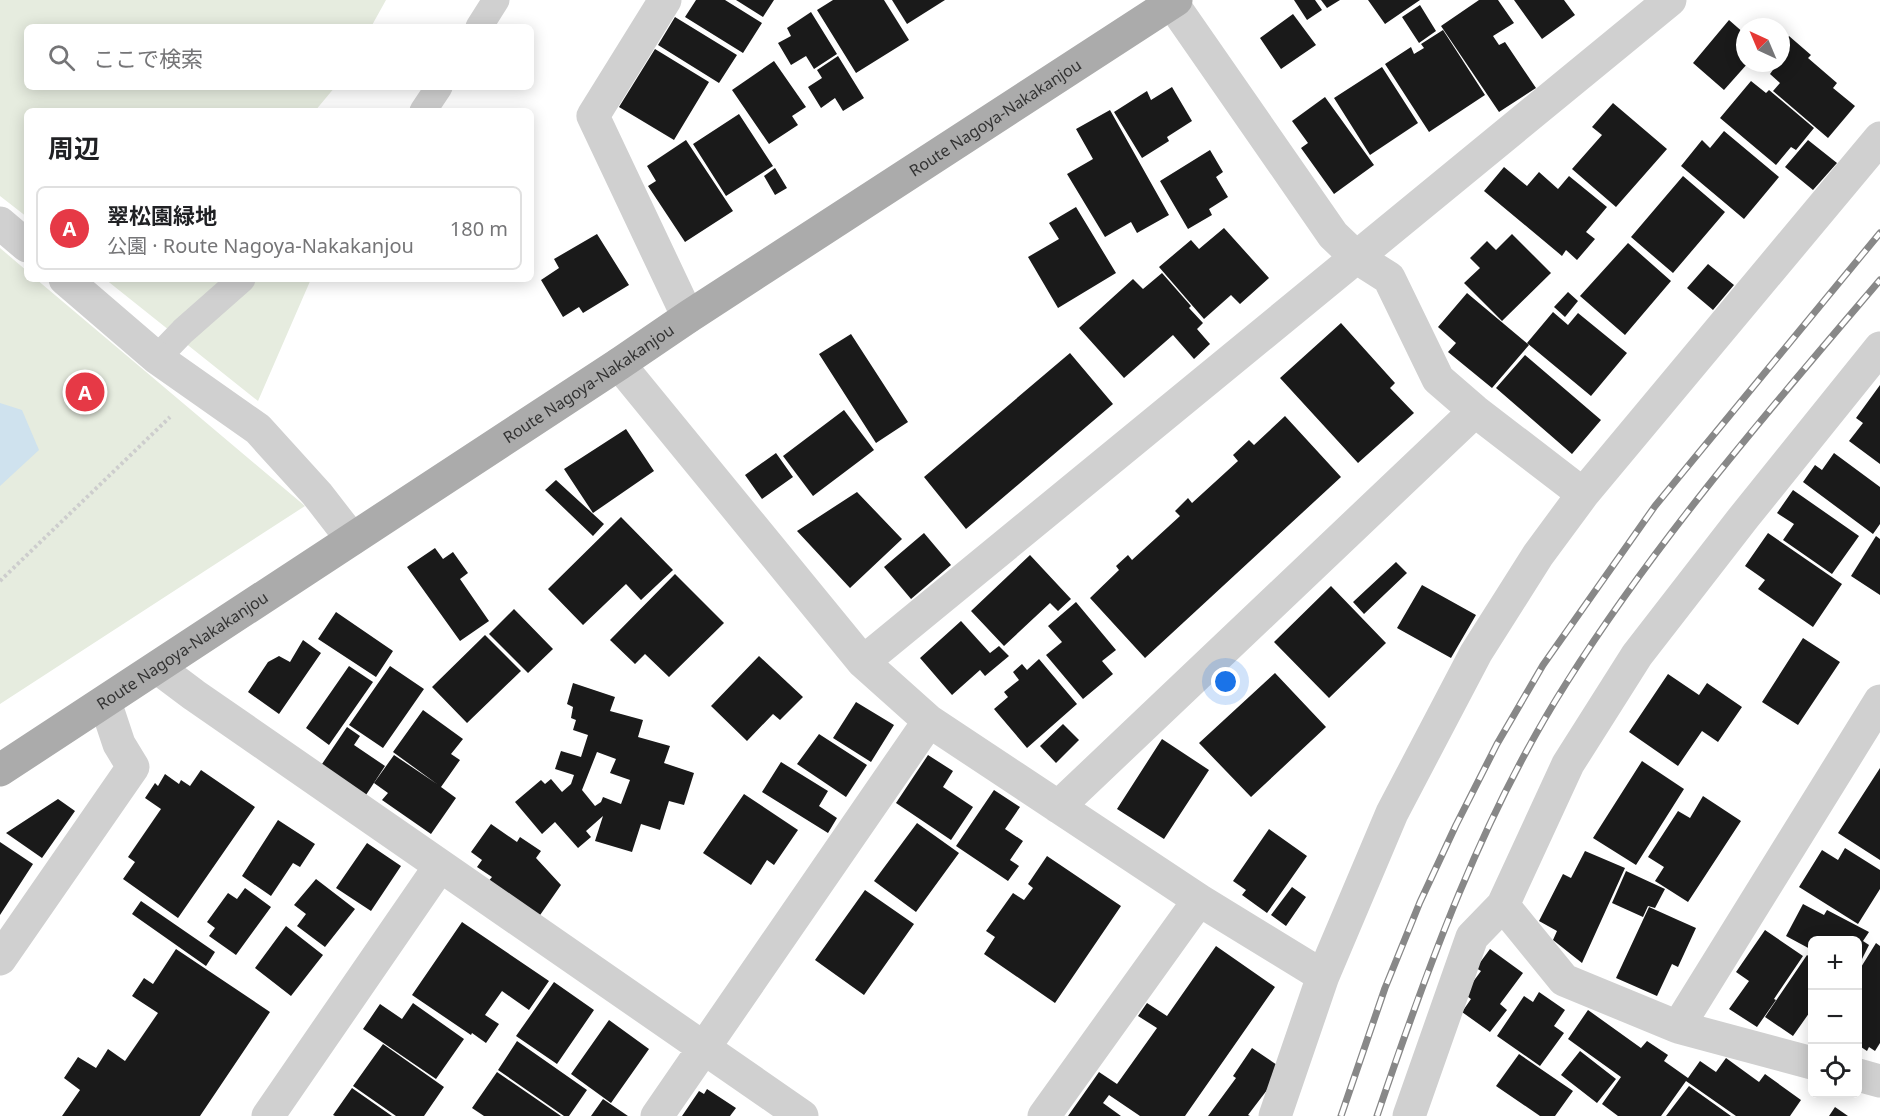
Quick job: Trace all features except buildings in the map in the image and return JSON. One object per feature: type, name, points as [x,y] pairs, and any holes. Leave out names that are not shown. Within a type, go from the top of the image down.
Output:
[{"type":"main road","name":"Route Nagoya-Nakakanjou","points":[[0,770],[1173,1]]},
{"type":"street","points":[[665,0],[592,116],[688,317]]},
{"type":"street","points":[[863,662],[1671,0]]},
{"type":"street","points":[[1173,1],[1333,235],[1356,257],[1389,278],[1438,379],[1475,411],[1583,494]]},
{"type":"street","points":[[1275,1116],[1323,976],[1392,813],[1476,653],[1538,555],[1583,494],[1880,138]]},
{"type":"street","points":[[0,223],[24,243]]},
{"type":"street","points":[[68,282],[157,358],[258,429],[317,494],[352,539]]},
{"type":"street","points":[[1409,1116],[1472,937],[1503,905],[1568,764],[1637,654],[1880,348]]},
{"type":"street","points":[[619,364],[863,662],[928,721],[1198,900],[1323,976]]},
{"type":"street","points":[[1058,807],[1475,411]]},
{"type":"street","points":[[158,668],[802,1116]]},
{"type":"street","points":[[1678,1028],[1880,701]]},
{"type":"street","points":[[1,955],[133,766],[119,744],[105,702]]},
{"type":"street","points":[[657,1116],[928,721]]},
{"type":"street","points":[[268,1116],[440,866]]},
{"type":"street","points":[[1044,1116],[1198,900]]},
{"type":"street","points":[[1503,905],[1564,980],[1678,1028],[1808,1063]]},
{"type":"street","points":[[1862,1077],[1880,1082]]},
{"type":"lane","points":[[480,24],[496,0]]},
{"type":"lane","points":[[425,108],[437,90]]},
{"type":"lane","points":[[157,358],[183,331],[239,282]]},
{"type":"path","points":[[0,581],[176,411]]},
{"type":"shaded area","points":[[0,0],[386,0],[373,24],[24,24],[24,90],[332,90],[318,108],[24,108],[24,215],[0,196]]},
{"type":"shaded area","points":[[0,248],[24,268],[24,282],[40,282],[305,506],[0,704]]},
{"type":"shaded area","points":[[109,282],[310,282],[258,401]]},
{"type":"water","points":[[0,403],[22,410],[39,450],[0,486]]},
{"type":"railway","points":[[1341,1116],[1385,988],[1420,902],[1497,744],[1543,665],[1655,506],[1880,233]]},
{"type":"railway","points":[[1377,1116],[1416,1004],[1459,893],[1509,785],[1567,682],[1639,577],[1716,475],[1880,280]]},
{"type":"place","name":"翠松園緑地","points":[[85,392]]}]
